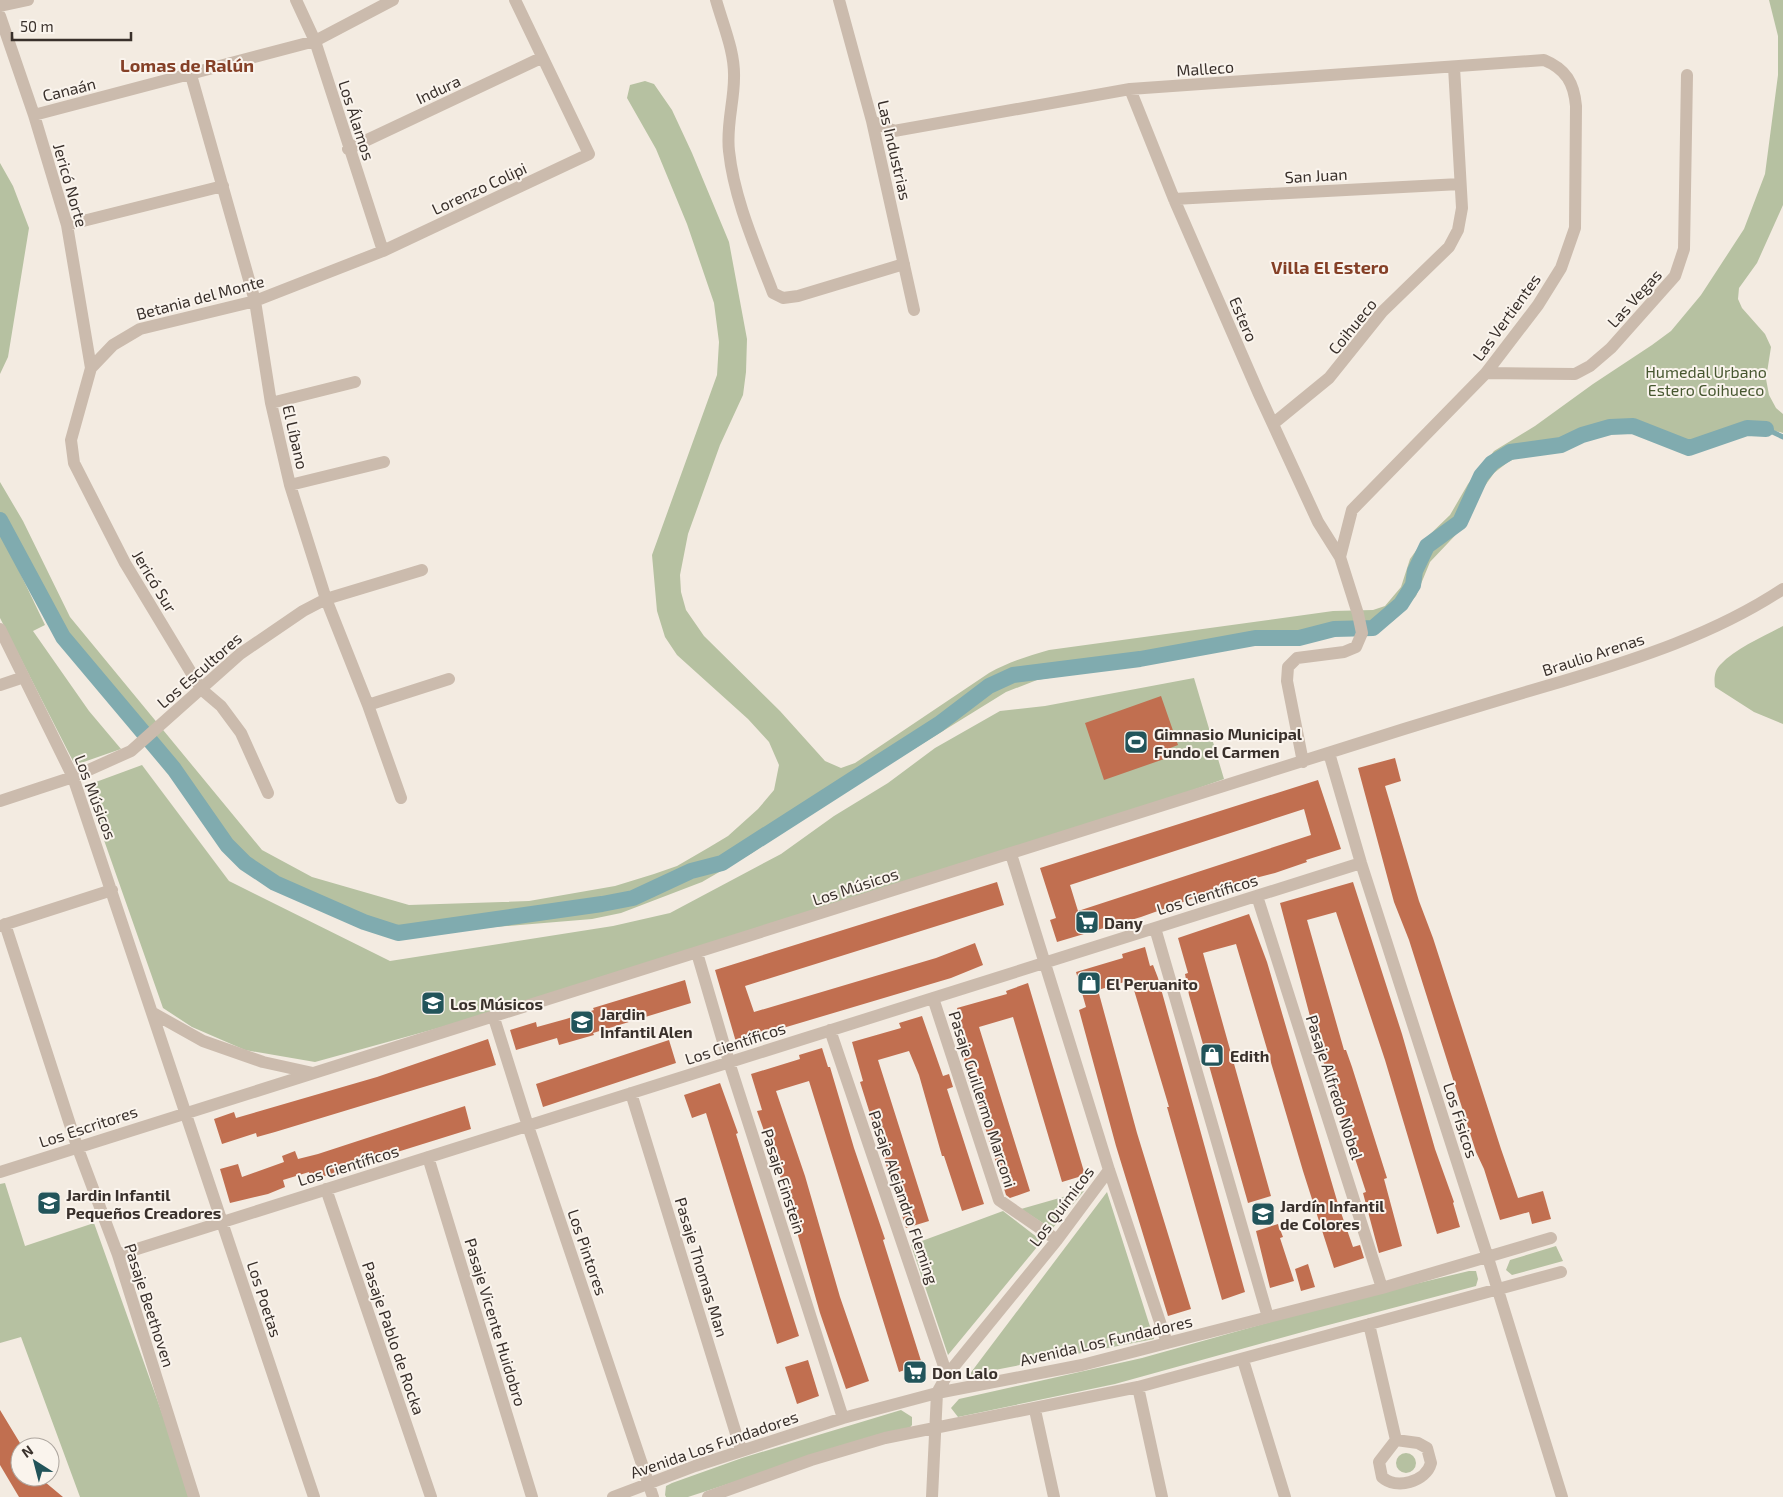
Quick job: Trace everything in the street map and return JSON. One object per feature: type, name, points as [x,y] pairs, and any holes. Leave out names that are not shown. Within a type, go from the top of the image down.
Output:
[{"type":"street","points":[[0,6],[28,0]]},
{"type":"street","name":"Los Álamos","points":[[296,0],[315,41],[348,149],[383,251]]},
{"type":"street","name":"Canaán","points":[[34,115],[190,76],[315,41],[393,0]]},
{"type":"street","points":[[515,0],[542,58]]},
{"type":"street","points":[[716,0],[732,56],[734,79],[730,110],[730,158],[736,190],[773,293],[783,298],[798,296],[904,264]]},
{"type":"street","name":"Las Industrias","points":[[838,0],[872,121],[914,310]]},
{"type":"street","name":"Jericó Norte","points":[[0,16],[34,115],[67,225],[91,368]]},
{"type":"street","name":"Indura","points":[[348,149],[542,58]]},
{"type":"street","name":"Lorenzo Colipi","points":[[383,251],[589,154],[542,58]]},
{"type":"street","name":"Malleco","points":[[872,121],[894,131],[1130,89],[1544,60]]},
{"type":"street","name":"Las Vertientes","points":[[1340,557],[1352,510],[1486,373],[1561,268],[1575,228],[1575,89],[1568,76],[1557,65],[1544,60]]},
{"type":"street","name":"Coihueco","points":[[1274,423],[1329,378],[1382,312],[1449,246],[1458,230],[1462,208],[1454,67]]},
{"type":"street","name":"Las Vegas","points":[[1486,373],[1576,374],[1590,366],[1611,348],[1676,276],[1684,249],[1687,75]]},
{"type":"street","name":"El Líbano","points":[[190,76],[255,301],[271,403],[290,485],[326,599],[368,705],[401,798]]},
{"type":"street","name":"Estero","points":[[1130,89],[1174,199],[1259,394],[1318,522],[1340,557],[1358,614],[1362,633],[1356,647],[1344,652],[1297,658],[1288,667],[1287,681],[1303,762]]},
{"type":"street","name":"San Juan","points":[[1174,199],[1460,184]]},
{"type":"street","points":[[67,225],[222,186]]},
{"type":"street","name":"Betania del Monte","points":[[91,368],[113,345],[140,329],[255,301],[383,251]]},
{"type":"street","name":"Jericó Sur","points":[[91,368],[71,440],[74,463],[125,563],[201,689],[221,706],[241,733],[268,793]]},
{"type":"street","points":[[271,403],[355,382]]},
{"type":"street","points":[[290,485],[384,462]]},
{"type":"street","name":"Los Escultores","points":[[0,801],[73,777],[131,751],[261,638],[326,599],[422,570]]},
{"type":"street","name":"Braulio Arenas","points":[[1404,729],[1635,659],[1699,633],[1761,604],[1783,589]]},
{"type":"street","name":"Los Músicos","points":[[0,629],[73,777],[185,1112],[316,1074],[1404,729]]},
{"type":"street","points":[[0,685],[24,677]]},
{"type":"street","points":[[368,705],[450,679]]},
{"type":"street","name":"Los Físicos","points":[[1329,753],[1361,863],[1498,1289],[1562,1497]]},
{"type":"street","name":"Los Químicos","points":[[932,1497],[937,1393],[947,1375],[1057,1240],[1109,1170],[1011,854]]},
{"type":"street","name":"Los Científicos","points":[[118,1255],[1361,863]]},
{"type":"street","points":[[2,925],[112,890]]},
{"type":"street","name":"Pasaje Alfredo Nobel","points":[[1257,896],[1382,1288]]},
{"type":"street","name":"Pasaje Beethoven","points":[[2,925],[78,1146],[118,1255],[194,1497]]},
{"type":"street","points":[[1154,928],[1268,1317]]},
{"type":"street","name":"Pasaje Einstein","points":[[697,953],[729,1062],[842,1418]]},
{"type":"street","name":"Pasaje Guillermo Marconi","points":[[933,998],[999,1200],[1057,1240]]},
{"type":"street","points":[[153,1013],[203,1041],[263,1062],[316,1074]]},
{"type":"street","name":"Los Pintores","points":[[494,1018],[528,1126],[653,1497]]},
{"type":"street","name":"Pasaje Alejandro Fleming","points":[[830,1030],[947,1375]]},
{"type":"street","name":"Pasaje Thomas Man","points":[[631,1093],[742,1450]]},
{"type":"street","name":"Los Escritores","points":[[0,1172],[185,1112]]},
{"type":"street","name":"Los Poetas","points":[[185,1112],[314,1497]]},
{"type":"street","name":"Pasaje Vicente Huidobro","points":[[428,1157],[532,1497]]},
{"type":"street","points":[[1109,1170],[1166,1344]]},
{"type":"street","name":"Pasaje Pablo de Rocka","points":[[326,1189],[431,1497]]},
{"type":"street","name":"Avenida Los Fundadores","points":[[613,1497],[742,1450],[842,1418],[937,1393],[1082,1365],[1166,1344],[1382,1288],[1551,1238]]},
{"type":"street","points":[[708,1497],[810,1460],[885,1438],[1138,1388],[1561,1272]]},
{"type":"street","points":[[1369,1324],[1396,1440]]},
{"type":"street","points":[[1243,1360],[1285,1497]]},
{"type":"street","points":[[1138,1388],[1162,1497]]},
{"type":"street","points":[[1034,1410],[1054,1497]]},
{"type":"green space","name":"Humedal Urbano Estero Coihueco","points":[[1769,0],[1783,0],[1783,205],[1757,263],[1739,288],[1738,299],[1742,308],[1765,334],[1771,347],[1766,379],[1769,395],[1776,408],[1783,414],[1783,433],[1769,429],[1749,428],[1711,440],[1688,440],[1645,426],[1603,429],[1527,453],[1508,462],[1494,473],[1482,490],[1466,524],[1430,562],[1416,596],[1393,621],[1377,629],[1320,634],[1037,680],[1006,692],[804,817],[752,853],[702,882],[621,913],[592,919],[420,932],[379,926],[251,868],[135,720],[58,628],[0,522],[0,482],[23,521],[70,617],[262,850],[312,877],[409,905],[529,901],[615,886],[677,866],[728,836],[758,809],[774,790],[779,765],[769,742],[748,719],[677,655],[665,637],[657,611],[652,555],[717,375],[719,342],[714,303],[687,224],[656,149],[627,98],[630,85],[645,81],[654,84],[672,110],[692,153],[729,242],[747,339],[743,395],[720,445],[688,534],[680,575],[681,592],[686,610],[704,636],[780,711],[825,761],[841,768],[855,763],[989,673],[1011,662],[1041,652],[1333,611],[1373,610],[1385,606],[1401,587],[1410,559],[1423,541],[1450,515],[1468,484],[1494,451],[1535,426],[1671,331],[1701,295],[1744,229],[1765,174],[1778,75],[1778,36]]},
{"type":"green space","points":[[0,163],[13,186],[29,228],[8,357],[0,374]]},
{"type":"green space","points":[[0,531],[45,625],[33,631],[89,711],[121,749],[75,765],[0,618]]},
{"type":"green space","points":[[1783,626],[1783,724],[1754,712],[1715,687],[1715,676],[1720,665],[1734,653]]},
{"type":"green space","points":[[1194,678],[1224,779],[1089,827],[489,1014],[315,1062],[245,1050],[192,1027],[163,1008],[85,786],[142,765],[229,881],[390,961],[613,926],[670,913],[781,854],[834,816],[888,783],[935,748],[1000,711],[1045,706]]},
{"type":"green space","points":[[5,1183],[25,1246],[94,1223],[192,1497],[80,1497],[60,1443],[60,1437],[58,1437],[21,1337],[0,1343],[0,1184]]},
{"type":"green space","points":[[1084,1191],[1052,1229],[1021,1209]]},
{"type":"green space","points":[[1107,1192],[1154,1339],[969,1375]]},
{"type":"green space","points":[[1003,1211],[1042,1241],[948,1355],[911,1245]]},
{"type":"green space","points":[[1556,1246],[1563,1261],[1512,1275],[1506,1270],[1510,1260]]},
{"type":"green space","points":[[1469,1271],[1476,1271],[1478,1279],[1476,1286],[1115,1384],[958,1417],[951,1408],[959,1399],[1142,1358],[1352,1299]]},
{"type":"green space","points":[[901,1410],[912,1417],[912,1425],[908,1430],[844,1446],[688,1497],[666,1497],[665,1495],[666,1486],[672,1483],[742,1458]]},
{"type":"green space","points":[[1406,1453],[1413,1456],[1416,1463],[1413,1470],[1406,1473],[1399,1470],[1396,1463],[1399,1456]]},
{"type":"building","name":"Gimnasio Municipal Fundo el Carmen","points":[[1161,696],[1178,745],[1165,750],[1167,758],[1104,780],[1085,723]]},
{"type":"building","points":[[1395,758],[1401,781],[1385,786],[1419,901],[1433,938],[1501,1149],[1518,1198],[1543,1191],[1551,1219],[1532,1224],[1529,1212],[1500,1220],[1484,1169],[1476,1152],[1409,940],[1394,902],[1358,768]]},
{"type":"building","points":[[1318,780],[1341,849],[1306,860],[1307,862],[1275,873],[1236,883],[1141,917],[1057,942],[1050,920],[1056,918],[1040,868]],"holes":[[[1304,809],[1311,835],[1078,911],[1070,885]]]},
{"type":"building","points":[[997,882],[1004,905],[745,986],[754,1012],[936,958],[975,943],[983,965],[951,978],[736,1042],[715,970]]},
{"type":"building","points":[[1353,882],[1402,1034],[1460,1227],[1437,1234],[1385,1060],[1336,912],[1307,920],[1344,1050],[1346,1050],[1352,1067],[1387,1178],[1384,1179],[1402,1246],[1379,1253],[1363,1193],[1366,1192],[1316,1039],[1280,903]]},
{"type":"building","points":[[1249,914],[1267,962],[1338,1204],[1353,1247],[1360,1245],[1364,1258],[1334,1268],[1303,1171],[1236,944],[1203,953],[1271,1196],[1248,1203],[1189,995],[1185,974],[1188,973],[1178,938]]},
{"type":"building","points":[[1145,947],[1150,966],[1153,965],[1158,978],[1245,1292],[1222,1300],[1167,1107],[1169,1107],[1131,980],[1098,990],[1137,1133],[1191,1309],[1168,1316],[1116,1146],[1079,1010],[1086,1007],[1076,972],[1123,958],[1122,954]]},
{"type":"building","points":[[685,980],[691,1003],[559,1045],[557,1038],[516,1050],[510,1030],[536,1022],[537,1027],[566,1019],[594,1010],[593,1008]]},
{"type":"building","points":[[1028,983],[1085,1175],[1062,1182],[1013,1017],[979,1027],[1030,1191],[1010,1198],[1006,1195],[971,1082],[969,1082],[965,1069],[967,1068],[961,1051],[968,1049],[957,1008],[1007,994],[1006,991]]},
{"type":"building","points":[[922,1016],[943,1076],[949,1074],[953,1087],[947,1089],[984,1204],[962,1211],[944,1156],[942,1156],[919,1075],[909,1051],[878,1060],[929,1221],[906,1228],[860,1082],[863,1081],[852,1042],[901,1028],[899,1023]]},
{"type":"building","points":[[488,1039],[496,1065],[275,1132],[257,1137],[256,1133],[222,1144],[214,1119],[234,1112],[236,1118],[377,1077]]},
{"type":"building","points":[[669,1040],[676,1063],[543,1107],[536,1084]]},
{"type":"building","points":[[822,1048],[828,1067],[830,1067],[854,1148],[885,1239],[883,1240],[922,1364],[899,1372],[809,1081],[776,1091],[805,1176],[840,1297],[869,1381],[846,1389],[820,1313],[786,1193],[757,1111],[762,1110],[751,1074],[800,1059],[799,1055]]},
{"type":"building","points":[[720,1083],[738,1133],[736,1134],[799,1336],[777,1344],[706,1113],[692,1118],[684,1095]]},
{"type":"building","points":[[465,1106],[471,1129],[378,1158],[378,1160],[347,1171],[311,1179],[309,1172],[283,1180],[285,1187],[268,1194],[230,1203],[220,1169],[238,1164],[242,1177],[284,1162],[282,1156],[295,1151],[298,1159],[318,1154]]},
{"type":"building","points":[[1278,1224],[1283,1237],[1280,1238],[1294,1281],[1270,1288],[1256,1231]]},
{"type":"building","points":[[1308,1264],[1315,1287],[1301,1291],[1295,1269]]},
{"type":"building","points":[[808,1360],[819,1396],[797,1404],[785,1367]]},
{"type":"building","points":[[0,1410],[16,1437],[10,1437],[10,1482],[0,1465]]},
{"type":"building","points":[[13,1487],[51,1487],[63,1497],[19,1497]]},
{"type":"waterway","points":[[0,520],[63,637],[174,769],[227,845],[245,863],[275,883],[364,922],[398,933],[633,898],[691,871],[722,863],[939,724],[989,686],[1013,675],[1140,659],[1255,638],[1299,638],[1334,629],[1373,628],[1401,604],[1413,585],[1415,571],[1427,546],[1460,522],[1481,476],[1492,463],[1510,452],[1561,445],[1582,435],[1610,427],[1633,426],[1689,448],[1747,428],[1766,429]]},
{"type":"waterway","points":[[1766,429],[1783,437]]},
{"type":"place","name":"Gimnasio Municipal Fundo el Carmen","points":[[1136,742]]},
{"type":"place","name":"Dany","points":[[1087,922]]},
{"type":"place","name":"El Peruanito","points":[[1089,983]]},
{"type":"place","name":"Los Músicos","points":[[433,1003]]},
{"type":"place","name":"Jardin Infantil Alen","points":[[582,1022]]},
{"type":"place","name":"Edith","points":[[1212,1055]]},
{"type":"place","name":"Jardin Infantil Pequeños Creadores","points":[[49,1203]]},
{"type":"place","name":"Jardín Infantil de Colores","points":[[1263,1214]]},
{"type":"place","name":"Don Lalo","points":[[915,1372]]},
{"type":"district","name":"Lomas de Ralún","points":[[187,65]]},
{"type":"district","name":"Villa El Estero","points":[[1330,267]]}]
